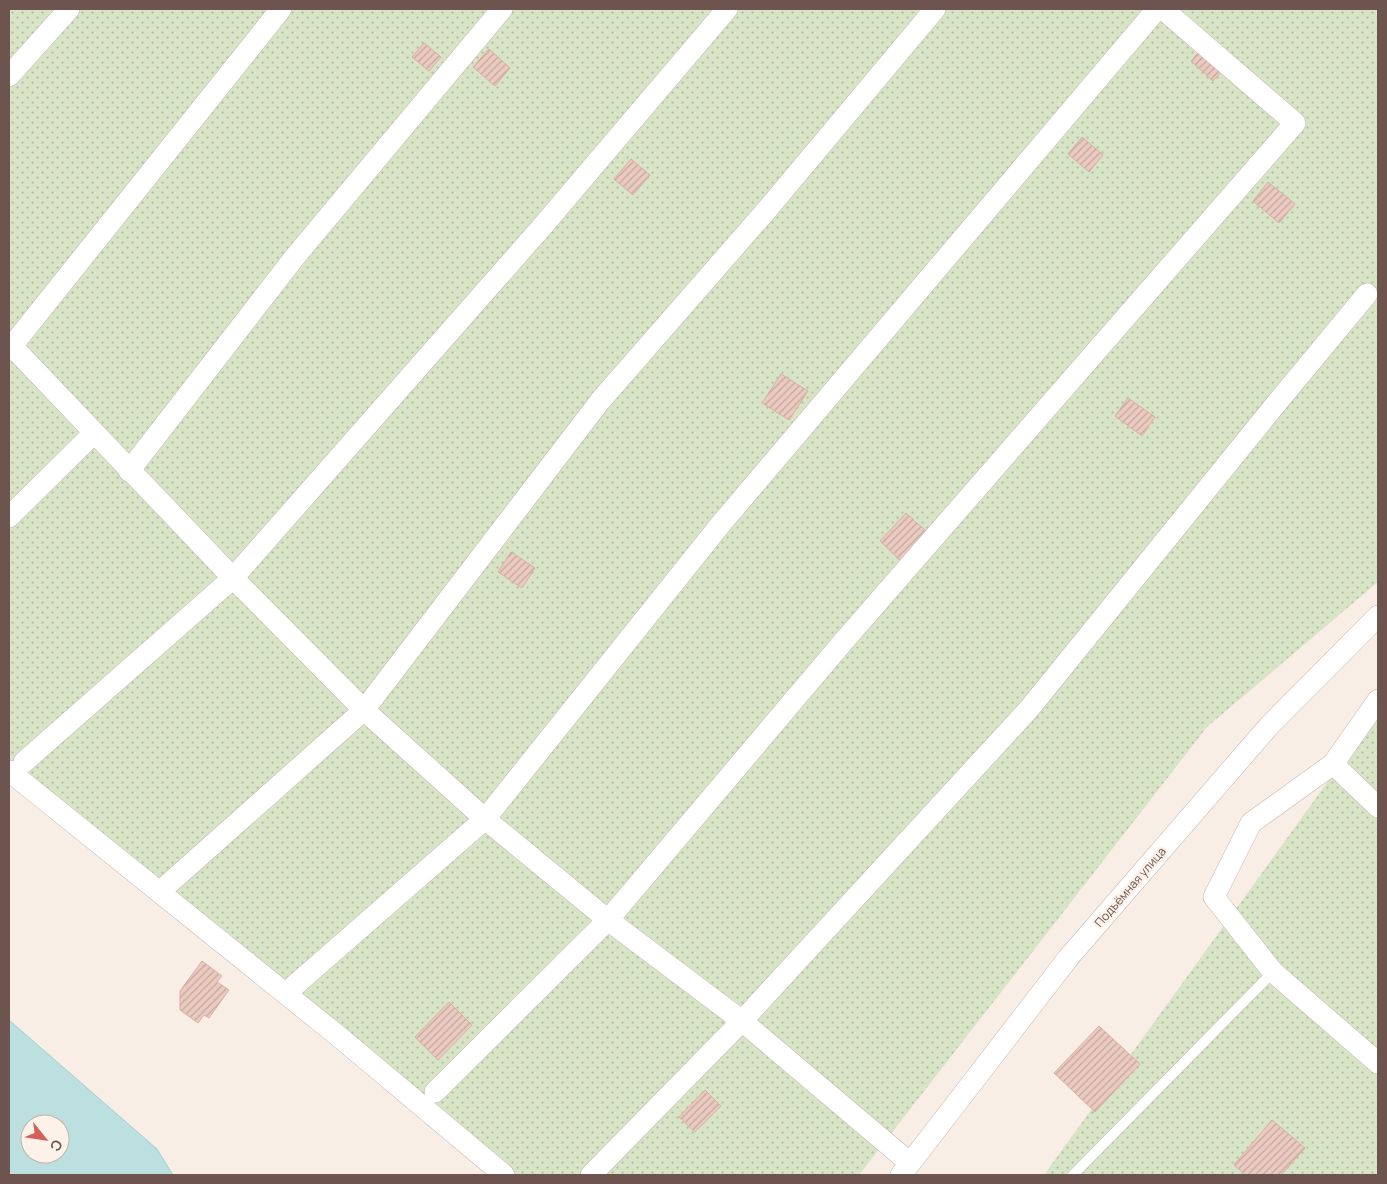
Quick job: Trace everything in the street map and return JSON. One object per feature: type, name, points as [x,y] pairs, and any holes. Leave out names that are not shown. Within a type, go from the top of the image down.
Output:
[{"type":"street","points":[[9,76],[69,9]]},
{"type":"street","points":[[281,9],[10,345],[129,471],[364,710],[485,819],[608,920],[742,1021],[906,1169]]},
{"type":"street","points":[[129,471],[294,258],[502,9]]},
{"type":"street","points":[[504,1175],[16,766],[233,578],[541,228],[727,9]]},
{"type":"street","points":[[165,887],[364,710],[600,401],[765,212],[935,9]]},
{"type":"street","points":[[294,986],[485,819],[720,525],[1157,9]]},
{"type":"street","points":[[435,1092],[608,920],[843,642],[1295,123],[1163,9]]},
{"type":"street","points":[[591,1175],[742,1021],[1029,709],[1367,294]]},
{"type":"street","points":[[9,518],[94,432]]},
{"type":"street","name":"Подъёмная улица","points":[[906,1169],[1076,950],[1268,727],[1378,616]]},
{"type":"street","points":[[1378,700],[1333,764],[1251,823],[1214,897],[1273,972],[1378,1063]]},
{"type":"street","points":[[1333,764],[1378,807]]},
{"type":"lane","points":[[1073,1175],[1273,972]]},
{"type":"green space","points":[[9,9],[1378,9],[1378,582],[1207,727],[859,1175],[496,1175],[9,775]]},
{"type":"green space","points":[[1378,712],[1378,1175],[1044,1175]]},
{"type":"water","points":[[9,1020],[157,1149],[173,1175],[9,1175]]},
{"type":"building","points":[[424,43],[441,57],[429,71],[412,57]]},
{"type":"building","points":[[1203,47],[1225,67],[1213,81],[1191,61]]},
{"type":"building","points":[[489,49],[510,68],[495,86],[473,67]]},
{"type":"building","points":[[1082,137],[1103,155],[1089,172],[1068,154]]},
{"type":"building","points":[[631,159],[650,175],[633,195],[614,179]]},
{"type":"building","points":[[1268,182],[1295,204],[1279,223],[1253,201]]},
{"type":"building","points":[[781,374],[808,391],[789,420],[762,403]]},
{"type":"building","points":[[1128,398],[1155,417],[1142,436],[1115,416]]},
{"type":"building","points":[[906,513],[927,532],[901,561],[880,541]]},
{"type":"building","points":[[511,552],[535,568],[522,588],[498,572]]},
{"type":"building","points":[[202,961],[222,976],[217,982],[229,990],[209,1018],[204,1015],[198,1023],[180,1010],[180,991]]},
{"type":"building","points":[[449,1002],[472,1025],[438,1060],[415,1037]]},
{"type":"building","points":[[1099,1026],[1140,1064],[1095,1112],[1054,1073]]},
{"type":"building","points":[[705,1090],[721,1106],[695,1132],[679,1117]]},
{"type":"building","points":[[1272,1120],[1305,1148],[1281,1175],[1246,1175],[1234,1165]]}]
